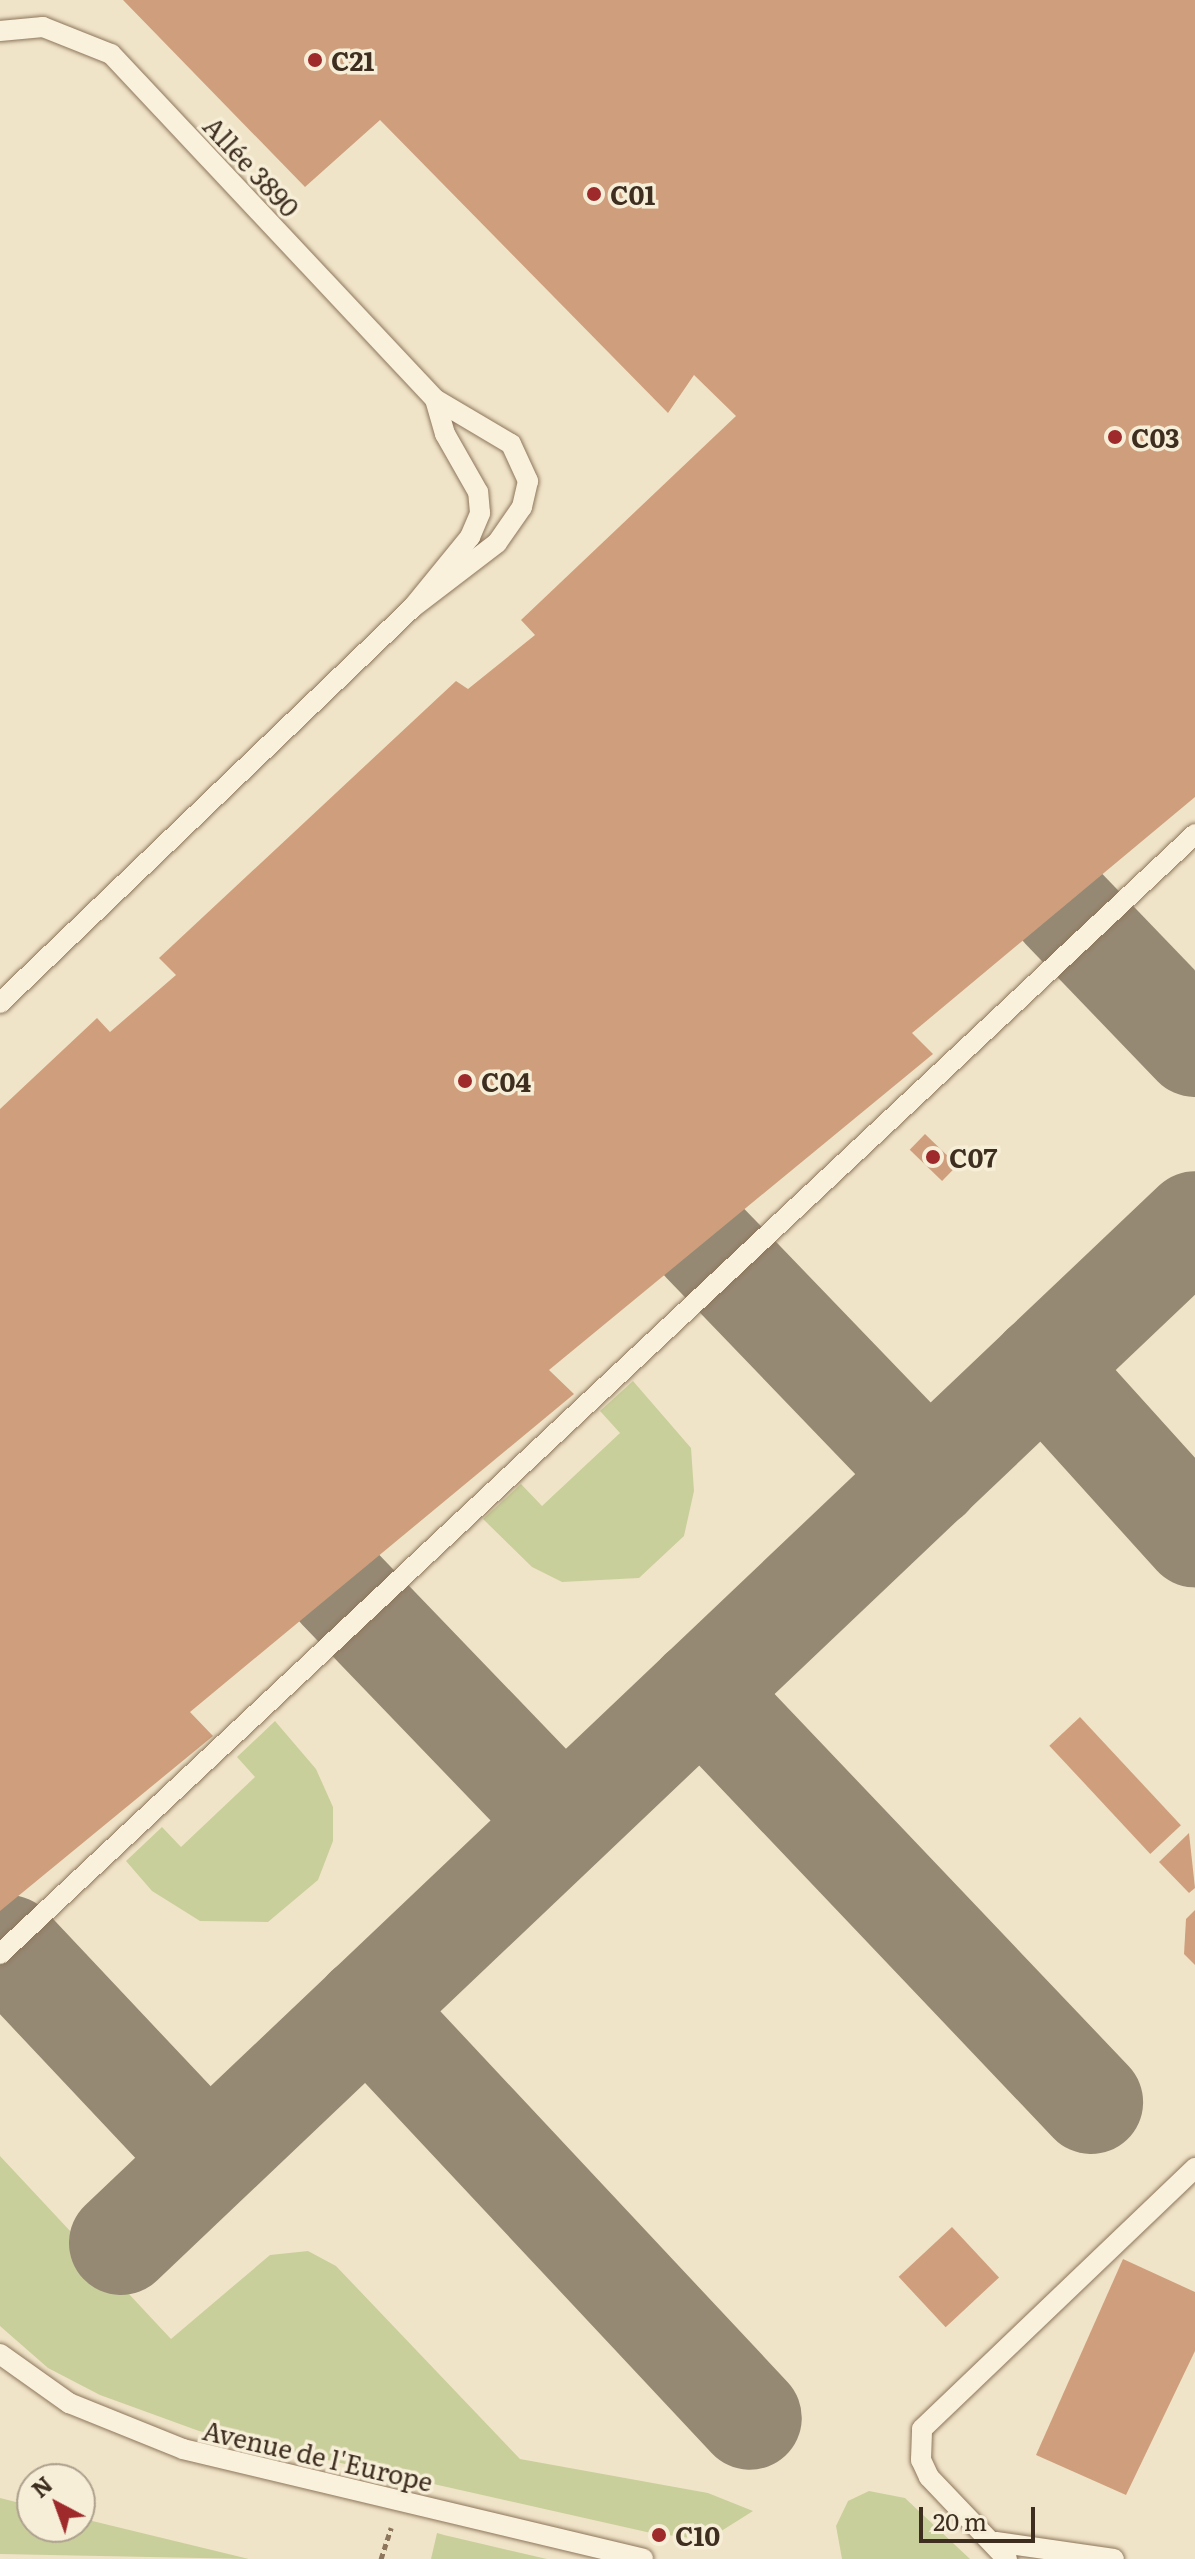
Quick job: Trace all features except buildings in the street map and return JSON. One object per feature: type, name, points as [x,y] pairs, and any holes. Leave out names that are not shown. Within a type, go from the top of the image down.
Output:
[{"type":"lane","name":"Allée 3890","points":[[0,31],[43,27],[111,54],[435,399]]},
{"type":"lane","points":[[0,1003],[412,608],[497,543],[522,507],[528,481],[511,444],[435,399]]},
{"type":"lane","points":[[412,608],[470,537],[480,513],[478,492],[445,434],[435,399]]},
{"type":"lane","points":[[0,1954],[1195,834]]},
{"type":"lane","points":[[1114,2559],[1002,2550],[929,2477],[921,2460],[922,2429],[1195,2168]]},
{"type":"lane","name":"Avenue de l'Europe","points":[[0,2354],[69,2403],[183,2449],[643,2559]]},
{"type":"green space","points":[[633,1381],[691,1448],[694,1491],[684,1536],[639,1578],[562,1582],[532,1567],[483,1519],[521,1484],[542,1506],[620,1433],[600,1411]]},
{"type":"green space","points":[[275,1721],[316,1769],[333,1807],[333,1841],[318,1880],[268,1922],[200,1921],[152,1891],[126,1861],[162,1827],[181,1847],[255,1777],[237,1757]]},
{"type":"green space","points":[[0,2156],[171,2339],[270,2255],[308,2251],[336,2266],[520,2459],[708,2493],[753,2511],[707,2540],[651,2533],[199,2431],[100,2395],[48,2368],[0,2326]]},
{"type":"green space","points":[[869,2491],[905,2498],[970,2559],[842,2559],[836,2526],[848,2501]]},
{"type":"green space","points":[[0,2498],[16,2502],[16,2543],[96,2543],[96,2522],[249,2559],[0,2554]]},
{"type":"green space","points":[[437,2533],[444,2535],[547,2559],[431,2559]]},
{"type":"taxiway","points":[[1063,908],[1195,1045]]},
{"type":"taxiway","points":[[121,2243],[1195,1223]]},
{"type":"taxiway","points":[[704,1242],[929,1476]]},
{"type":"taxiway","points":[[1043,1367],[1195,1535]]},
{"type":"taxiway","points":[[340,1589],[564,1822]]},
{"type":"taxiway","points":[[701,1692],[1091,2102]]},
{"type":"taxiway","points":[[8,1947],[208,2159]]},
{"type":"taxiway","points":[[367,2009],[750,2418]]},
{"type":"place","name":"C21","points":[[315,60]]},
{"type":"place","name":"C01","points":[[594,194]]},
{"type":"place","name":"C03","points":[[1115,437]]},
{"type":"place","name":"C04","points":[[465,1081]]},
{"type":"place","name":"C07","points":[[933,1157]]},
{"type":"place","name":"C10","points":[[659,2535]]}]
